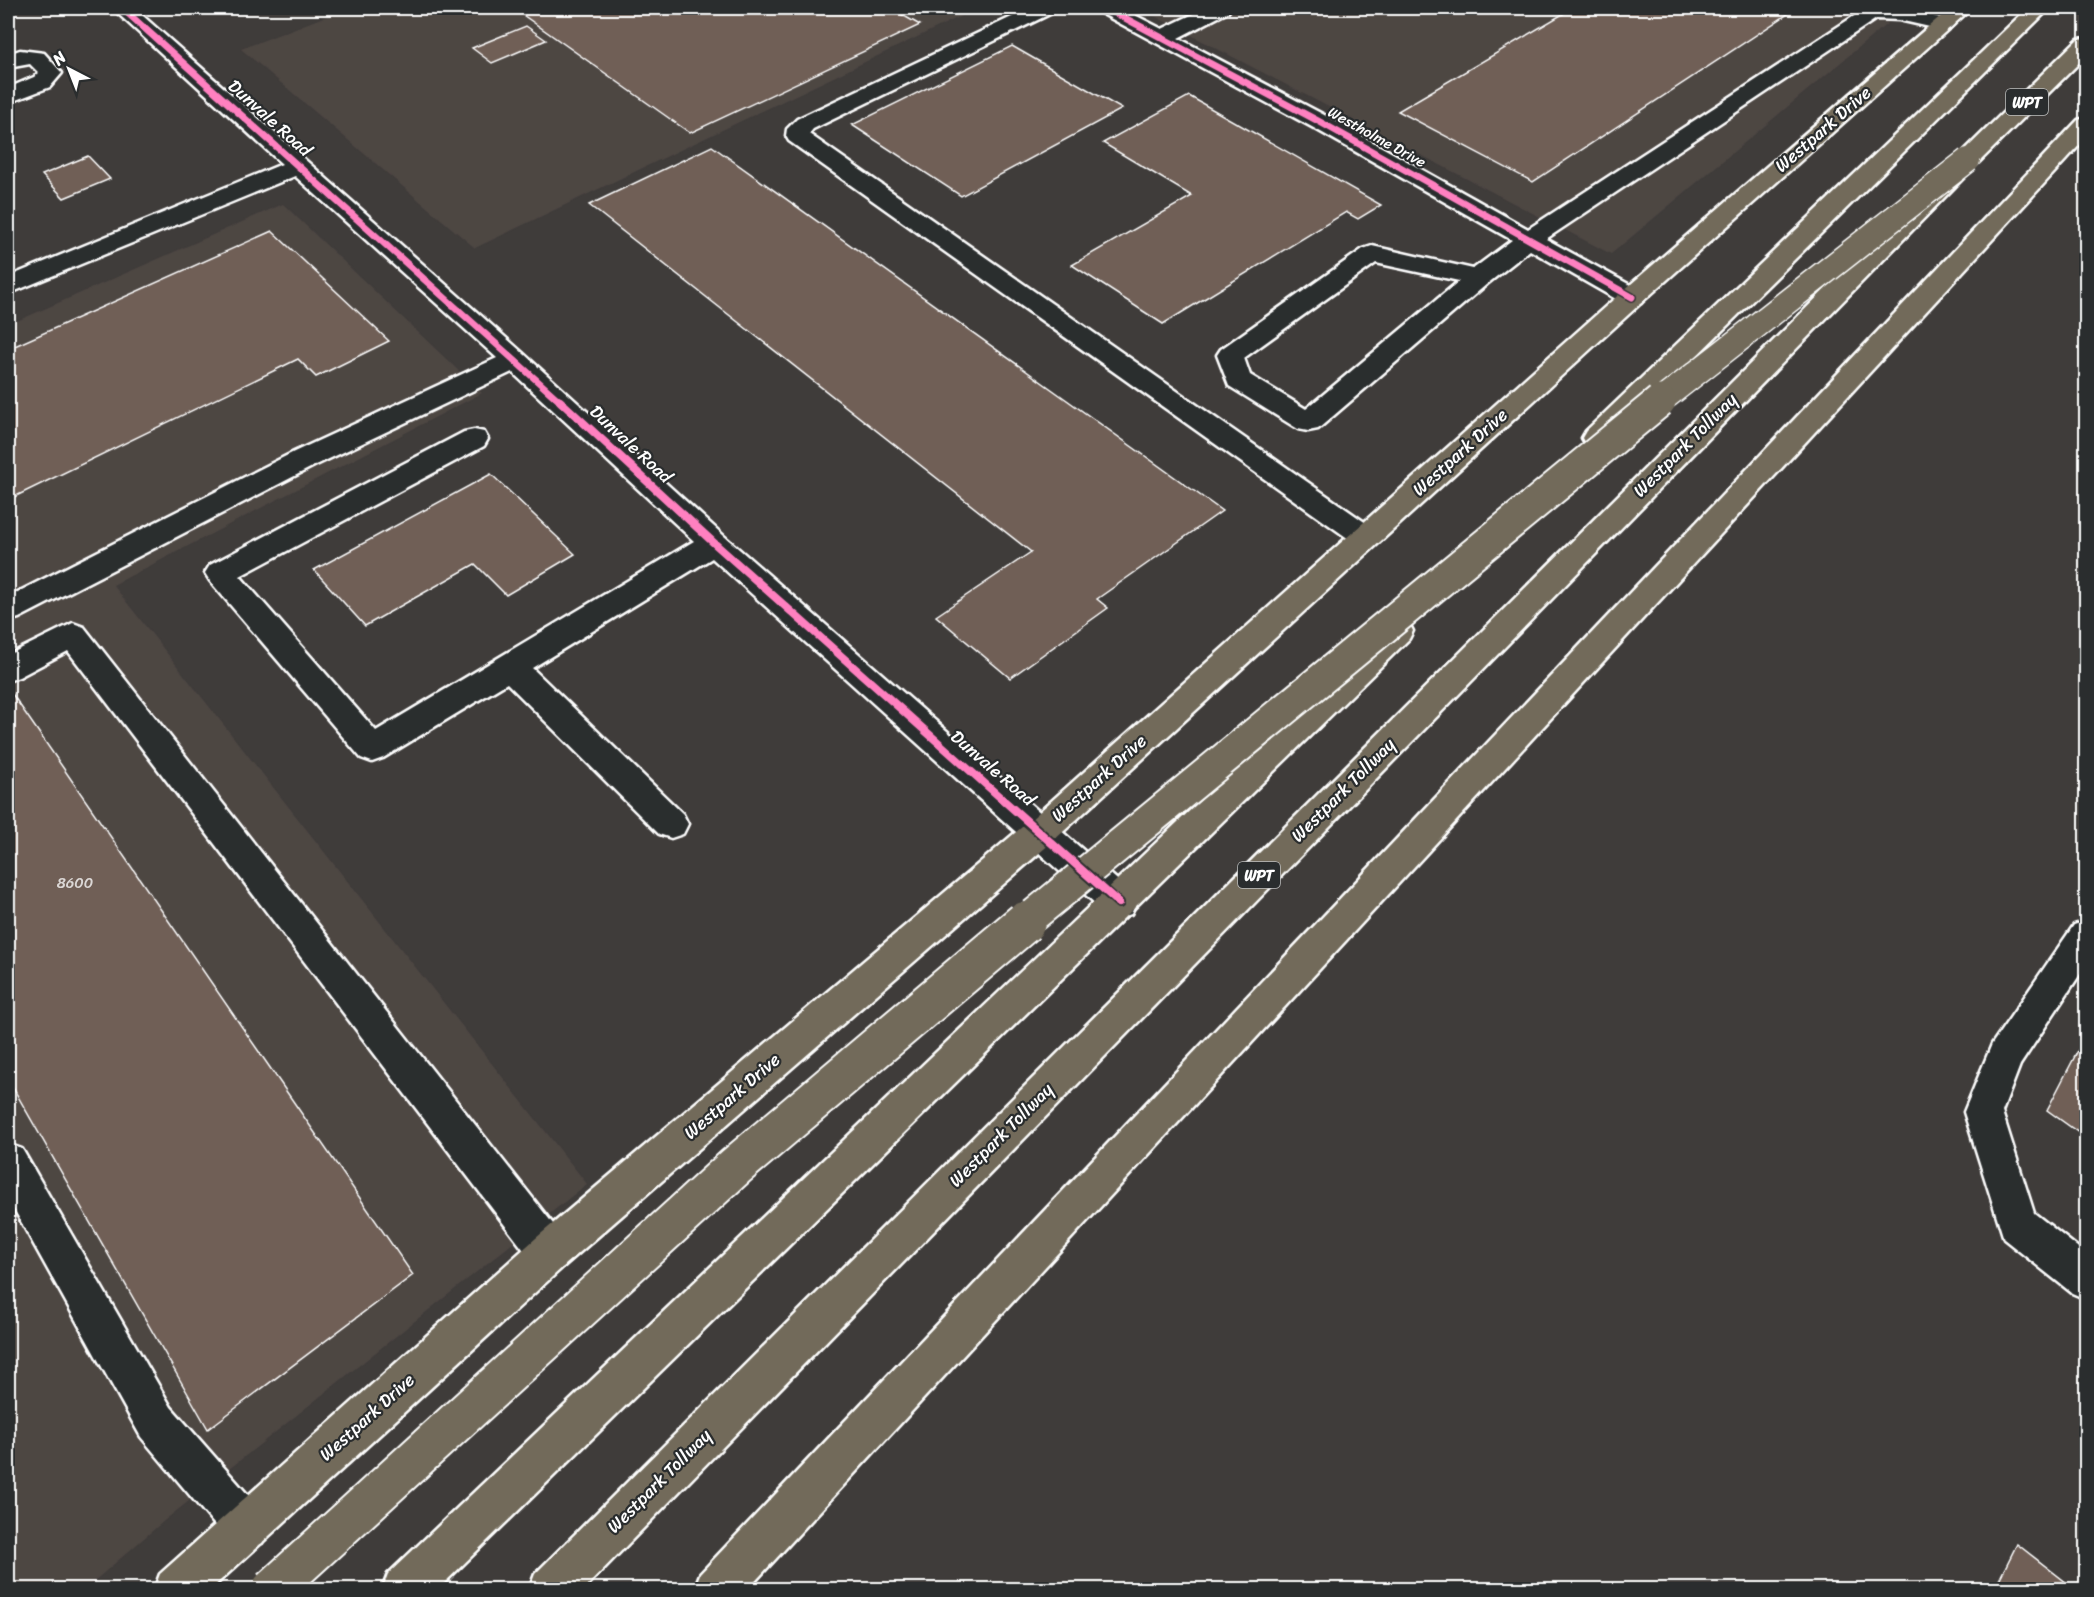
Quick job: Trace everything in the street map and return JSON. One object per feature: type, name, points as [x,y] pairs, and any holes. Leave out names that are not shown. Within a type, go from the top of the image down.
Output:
[{"type":"main road","name":"Westpark Drive","points":[[176,1590],[550,1252],[1040,832],[1632,297],[1962,8]]},
{"type":"main road","points":[[404,1590],[1119,903],[2040,8]]},
{"type":"main road","name":"Westpark Tollway","points":[[551,1590],[1968,160],[2086,44]]},
{"type":"main road","points":[[716,1590],[2086,125]]},
{"type":"main road","points":[[272,1590],[736,1166],[987,953],[1686,381],[1968,160]]},
{"type":"street","name":"Dunvale Road","points":[[122,8],[515,360],[714,543],[1119,903]]},
{"type":"street","points":[[1047,8],[805,123],[798,129],[797,136],[1366,537]]},
{"type":"street","name":"Westholme Drive","points":[[1106,8],[1632,297]]},
{"type":"street","points":[[1162,38],[1221,8]]},
{"type":"street","points":[[1478,278],[1372,254],[1230,355],[1238,380],[1308,422],[1478,278],[1529,239],[1872,13],[1899,14],[1943,24]]},
{"type":"street","points":[[8,62],[20,57],[36,58],[51,73],[42,82],[8,96]]},
{"type":"street","points":[[8,286],[298,166]]},
{"type":"street","points":[[8,610],[294,464],[515,360]]},
{"type":"street","points":[[474,439],[220,573],[372,749],[714,543]]},
{"type":"street","points":[[8,669],[73,635],[550,1252]]},
{"type":"street","points":[[510,666],[670,824]]},
{"type":"street","points":[[2086,936],[2005,1056],[1983,1112],[2018,1225],[2086,1278]]},
{"type":"street","points":[[8,1162],[156,1422],[246,1527]]},
{"type":"shaded area","points":[[347,8],[978,8],[475,248],[241,49]]},
{"type":"shaded area","points":[[1139,8],[1906,8],[1611,254]]},
{"type":"shaded area","points":[[283,204],[482,393],[113,585],[587,1184],[165,1520],[85,1589],[8,1589],[8,325]]},
{"type":"building","points":[[513,8],[890,8],[920,25],[690,133]]},
{"type":"building","points":[[1573,8],[1797,8],[1533,182],[1398,111]]},
{"type":"building","points":[[526,26],[546,40],[492,63],[472,48]]},
{"type":"building","points":[[1012,46],[1122,109],[961,196],[852,125]]},
{"type":"building","points":[[1189,96],[1381,205],[1358,219],[1346,212],[1163,324],[1072,265],[1192,196],[1103,143]]},
{"type":"building","points":[[712,146],[1222,511],[1097,599],[1108,608],[1010,678],[936,616],[1031,552],[589,205]]},
{"type":"building","points":[[88,156],[110,179],[64,198],[42,175]]},
{"type":"building","points":[[272,231],[389,341],[316,377],[298,359],[8,500],[8,349]]},
{"type":"building","points":[[491,474],[575,554],[506,595],[475,564],[365,626],[314,570]]},
{"type":"building","points":[[8,688],[413,1275],[208,1429],[8,1079]]},
{"type":"building","points":[[2086,1035],[2086,1138],[2047,1110]]},
{"type":"building","points":[[2017,1544],[2076,1590],[1994,1590]]},
{"type":"cycle path","points":[[122,8],[515,360],[714,543],[1119,903]]},
{"type":"cycle path","points":[[1106,8],[1320,122],[1632,297]]}]
